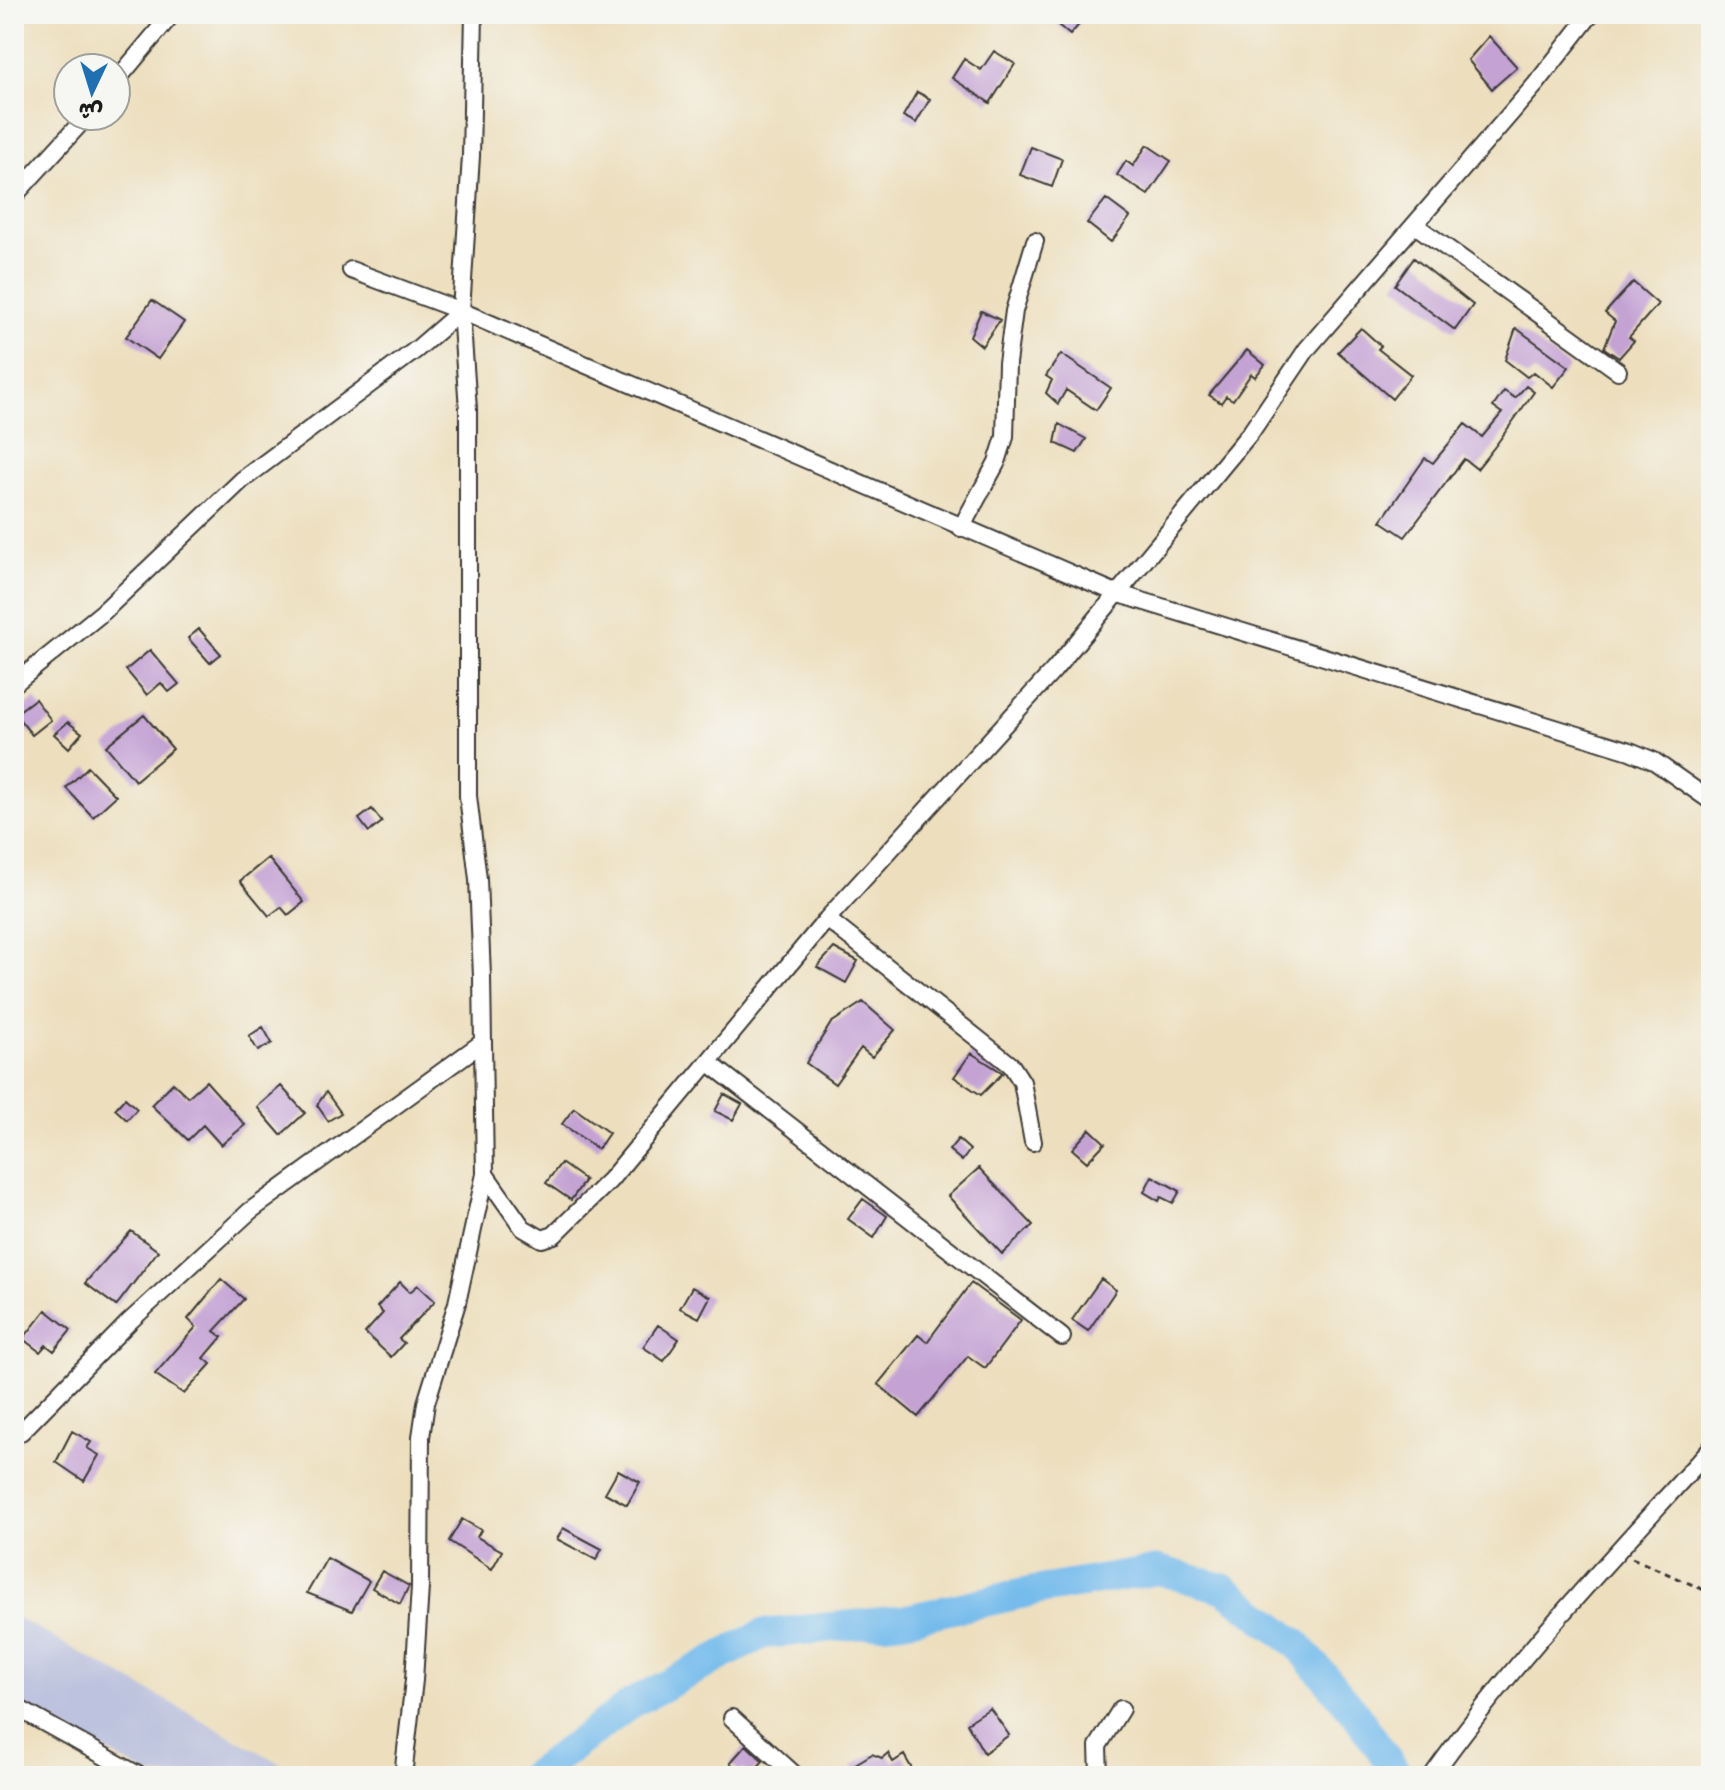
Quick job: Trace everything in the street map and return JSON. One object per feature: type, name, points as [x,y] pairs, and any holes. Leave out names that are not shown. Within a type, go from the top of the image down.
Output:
[{"type":"street","points":[[132,62],[172,14]]},
{"type":"street","points":[[403,1776],[420,1587],[421,1437],[426,1403],[457,1303],[485,1174],[478,879],[468,796],[468,409],[461,311],[471,156],[474,14]]},
{"type":"street","points":[[485,1174],[529,1235],[549,1238],[610,1180],[827,919],[1054,670],[1251,432],[1307,349],[1591,14]]},
{"type":"street","points":[[14,196],[72,132]]},
{"type":"street","points":[[1415,225],[1618,371]]},
{"type":"street","points":[[961,528],[997,462],[1005,437],[1007,363],[1014,311],[1035,241]]},
{"type":"street","points":[[351,270],[461,311],[1116,593],[1630,751],[1654,761],[1711,801]]},
{"type":"street","points":[[14,684],[103,612],[242,480],[417,349],[461,311]]},
{"type":"street","points":[[827,919],[1011,1065],[1022,1082],[1033,1142]]},
{"type":"street","points":[[21,1432],[129,1322],[250,1211],[483,1042]]},
{"type":"street","points":[[708,1062],[1062,1337]]},
{"type":"street","points":[[1432,1776],[1476,1715],[1711,1448]]},
{"type":"street","points":[[14,1706],[140,1776]]},
{"type":"street","points":[[1099,1776],[1098,1746],[1121,1709]]},
{"type":"street","points":[[732,1718],[796,1776]]},
{"type":"path","points":[[1618,1552],[1711,1593]]},
{"type":"shaded area","points":[[14,1616],[303,1776],[151,1776],[14,1700]]},
{"type":"building","points":[[1045,14],[1088,14],[1070,35]]},
{"type":"building","points":[[1489,36],[1517,67],[1492,89],[1468,60]]},
{"type":"building","points":[[994,51],[1015,64],[990,103],[952,78],[964,59],[981,70]]},
{"type":"building","points":[[917,92],[930,99],[916,123],[903,116]]},
{"type":"building","points":[[1147,145],[1171,161],[1148,195],[1117,175],[1126,161],[1133,166]]},
{"type":"building","points":[[1031,147],[1062,159],[1052,187],[1020,175]]},
{"type":"building","points":[[1106,199],[1130,217],[1111,242],[1087,223]]},
{"type":"building","points":[[1414,258],[1473,305],[1455,330],[1395,285]]},
{"type":"building","points":[[1633,282],[1658,304],[1629,337],[1634,341],[1619,358],[1604,348],[1615,321],[1605,313]]},
{"type":"building","points":[[152,300],[184,322],[158,359],[126,337]]},
{"type":"building","points":[[981,311],[1000,320],[982,346],[970,336]]},
{"type":"building","points":[[1361,328],[1381,346],[1378,349],[1411,375],[1392,399],[1338,352]]},
{"type":"building","points":[[1516,328],[1569,367],[1553,387],[1534,372],[1527,377],[1505,360]]},
{"type":"building","points":[[1247,350],[1265,365],[1255,377],[1251,374],[1233,400],[1226,396],[1221,403],[1209,395]]},
{"type":"building","points":[[1061,354],[1111,388],[1096,410],[1066,390],[1058,404],[1046,393],[1052,380],[1046,376]]},
{"type":"building","points":[[1526,386],[1534,392],[1477,469],[1464,459],[1405,537],[1381,521],[1425,458],[1433,463],[1465,424],[1482,437],[1502,413],[1493,407],[1504,391],[1515,398]]},
{"type":"building","points":[[1059,424],[1086,439],[1077,453],[1055,443]]},
{"type":"building","points":[[199,629],[221,654],[210,663],[188,638]]},
{"type":"building","points":[[150,650],[179,684],[169,692],[161,683],[147,695],[126,670]]},
{"type":"building","points":[[35,699],[51,720],[32,735],[15,714]]},
{"type":"building","points":[[144,715],[173,749],[135,781],[106,746]]},
{"type":"building","points":[[68,722],[82,733],[69,748],[54,734]]},
{"type":"building","points":[[88,767],[116,796],[93,817],[66,788]]},
{"type":"building","points":[[372,809],[382,822],[369,832],[359,819]]},
{"type":"building","points":[[268,858],[304,902],[288,915],[281,907],[269,916],[240,881]]},
{"type":"building","points":[[834,948],[858,961],[846,983],[817,967]]},
{"type":"building","points":[[863,1002],[895,1030],[872,1057],[861,1048],[835,1084],[806,1063],[831,1023]]},
{"type":"building","points":[[263,1027],[272,1043],[258,1051],[249,1036]]},
{"type":"building","points":[[971,1053],[1003,1073],[981,1095],[954,1077]]},
{"type":"building","points":[[206,1081],[245,1125],[221,1145],[203,1125],[188,1140],[151,1105],[173,1083],[188,1097]]},
{"type":"building","points":[[281,1086],[305,1113],[281,1135],[257,1107]]},
{"type":"building","points":[[326,1092],[341,1113],[328,1121],[317,1105]]},
{"type":"building","points":[[724,1094],[742,1104],[733,1120],[715,1111]]},
{"type":"building","points":[[125,1098],[137,1109],[127,1120],[115,1109]]},
{"type":"building","points":[[574,1108],[609,1133],[598,1149],[562,1124]]},
{"type":"building","points":[[1090,1129],[1105,1143],[1087,1162],[1072,1149]]},
{"type":"building","points":[[958,1139],[970,1150],[962,1161],[949,1150]]},
{"type":"building","points":[[561,1163],[585,1180],[571,1200],[546,1183]]},
{"type":"building","points":[[979,1168],[1033,1225],[1002,1254],[948,1196]]},
{"type":"building","points":[[1152,1176],[1180,1191],[1173,1203],[1161,1197],[1159,1201],[1144,1192]]},
{"type":"building","points":[[863,1199],[887,1216],[874,1238],[848,1219]]},
{"type":"building","points":[[131,1231],[158,1251],[116,1306],[85,1283]]},
{"type":"building","points":[[221,1279],[244,1299],[214,1331],[222,1337],[204,1358],[211,1364],[184,1394],[155,1374],[196,1327],[188,1319]]},
{"type":"building","points":[[1101,1279],[1116,1290],[1088,1331],[1072,1320]]},
{"type":"building","points":[[400,1282],[410,1292],[418,1285],[435,1301],[399,1339],[404,1343],[391,1357],[365,1333],[383,1313],[377,1307]]},
{"type":"building","points":[[971,1283],[1021,1320],[985,1368],[968,1356],[918,1417],[878,1384],[918,1335],[927,1342]]},
{"type":"building","points":[[692,1287],[710,1297],[699,1318],[680,1308]]},
{"type":"building","points":[[46,1310],[71,1330],[54,1351],[46,1345],[40,1352],[23,1339]]},
{"type":"building","points":[[658,1325],[679,1339],[664,1361],[643,1347]]},
{"type":"building","points":[[72,1431],[91,1442],[87,1448],[99,1455],[84,1481],[56,1462]]},
{"type":"building","points":[[618,1470],[640,1482],[627,1505],[605,1493]]},
{"type":"building","points":[[462,1519],[481,1530],[477,1537],[502,1551],[492,1569],[449,1541]]},
{"type":"building","points":[[563,1528],[602,1549],[596,1560],[557,1539]]},
{"type":"building","points":[[327,1558],[369,1581],[352,1611],[307,1593]]},
{"type":"building","points":[[382,1571],[409,1586],[400,1604],[372,1588]]},
{"type":"building","points":[[990,1708],[1009,1735],[984,1753],[967,1723]]},
{"type":"building","points":[[746,1745],[763,1761],[750,1775],[743,1769],[740,1772],[730,1763]]},
{"type":"building","points":[[888,1753],[893,1762],[904,1755],[916,1776],[859,1776],[852,1766],[872,1754],[882,1758]]},
{"type":"waterway","points":[[533,1776],[632,1703],[763,1634],[903,1620],[1034,1591],[1159,1570],[1225,1589],[1298,1645],[1353,1710],[1399,1776]]}]
